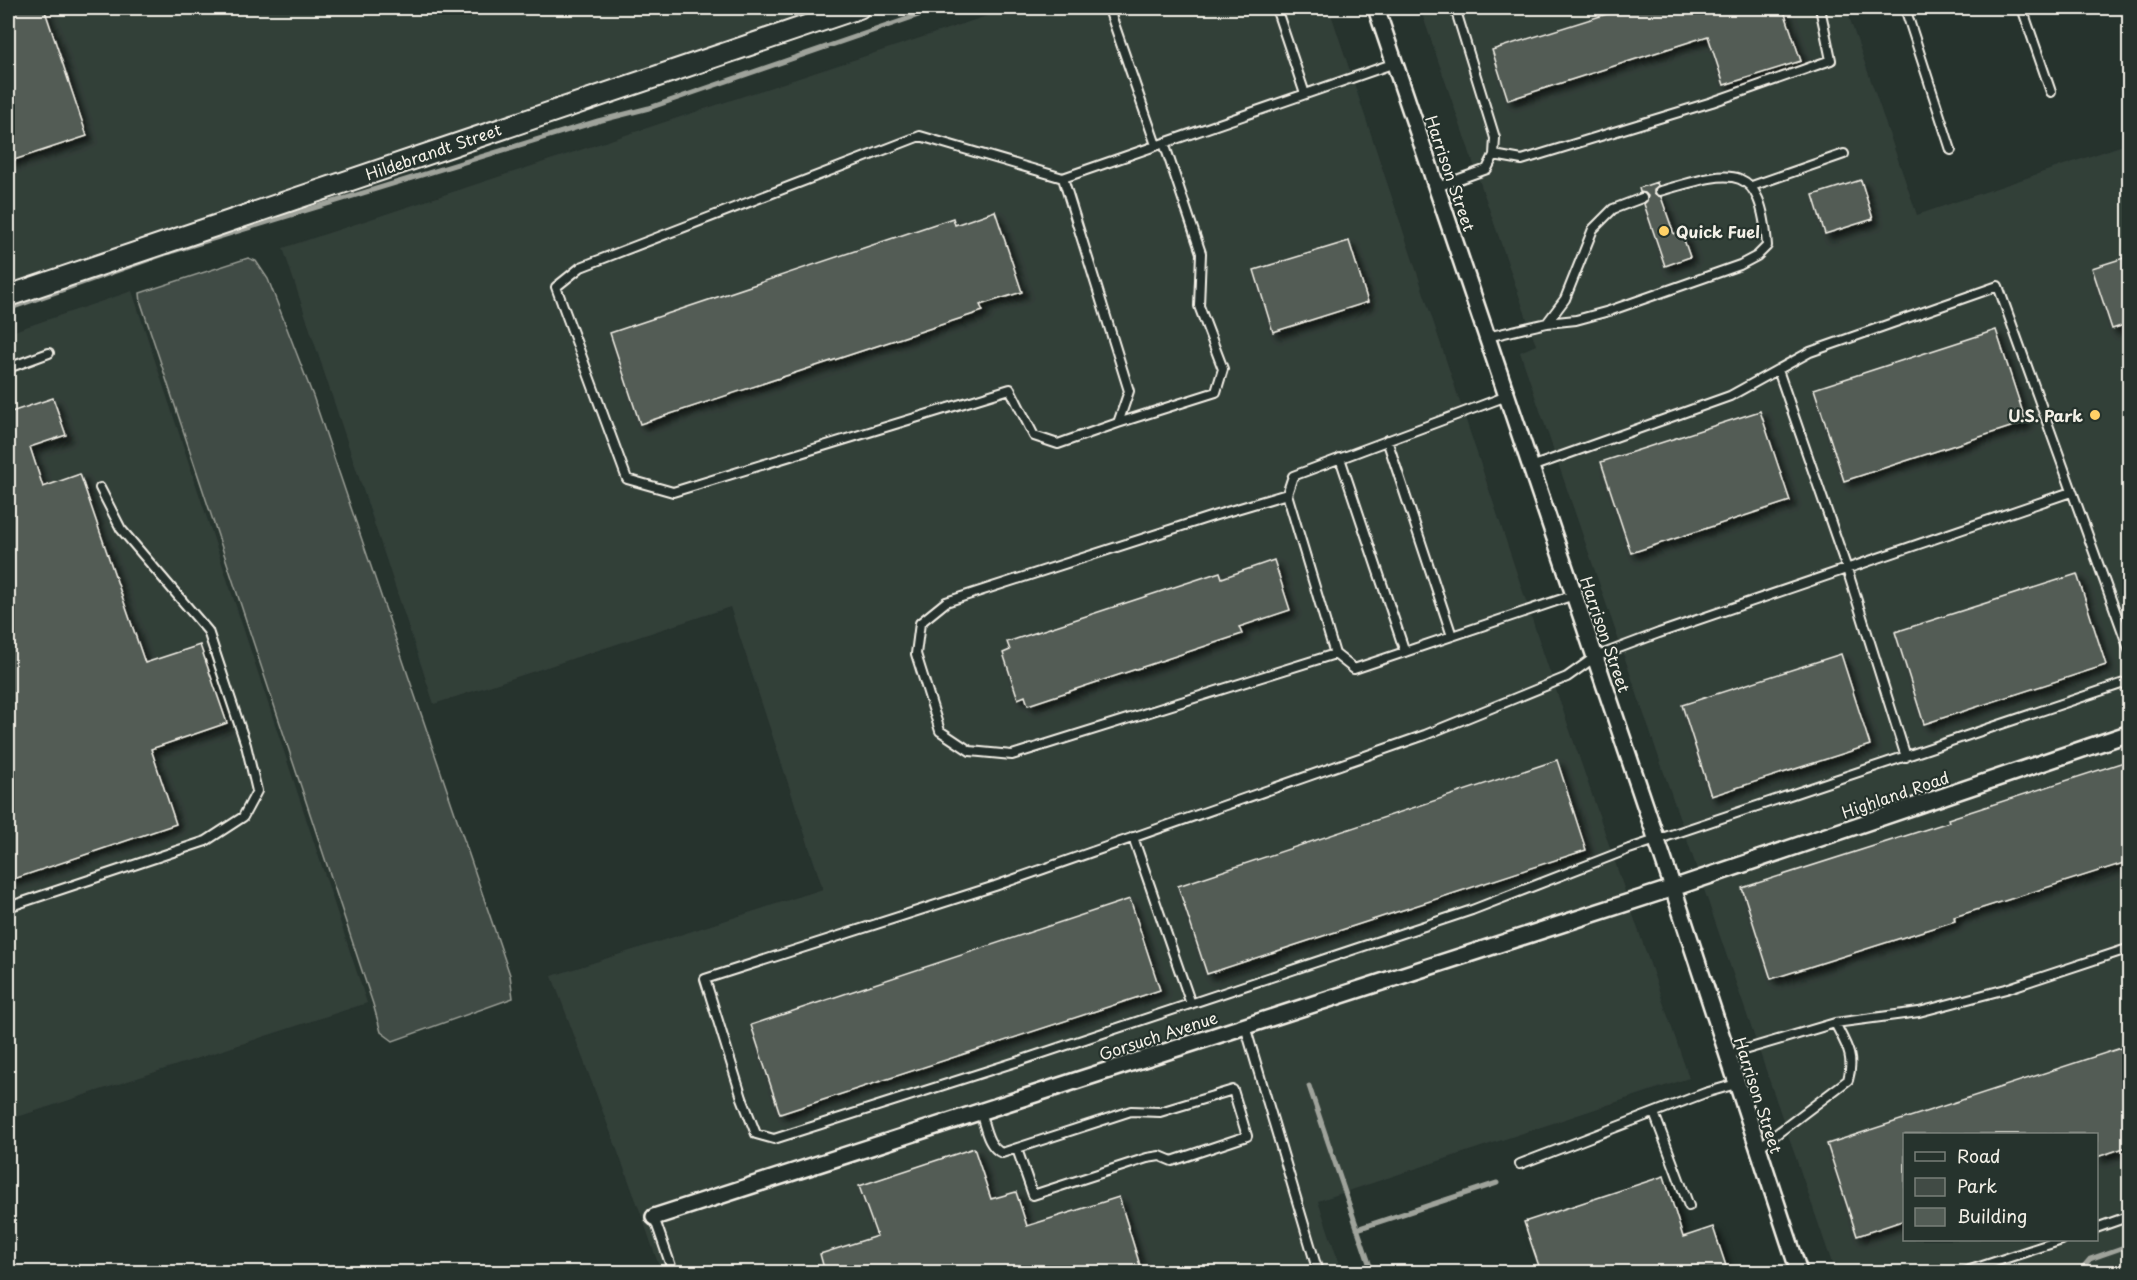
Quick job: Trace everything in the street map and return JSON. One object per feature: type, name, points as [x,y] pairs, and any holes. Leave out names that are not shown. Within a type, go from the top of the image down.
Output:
[{"type":"street","name":"Hildebrandt Street","points":[[8,296],[859,8]]},
{"type":"street","name":"Harrison Street","points":[[1376,8],[1673,888],[1799,1272]]},
{"type":"street","name":"Highland Road","points":[[1673,888],[2130,734]]},
{"type":"street","name":"Gorsuch Avenue","points":[[654,1217],[1673,888]]},
{"type":"lane","points":[[1113,8],[1110,15],[1160,144],[1201,253],[1199,306],[1223,369],[1216,392],[1058,444],[1034,436],[1010,389],[673,492],[627,479],[556,287],[581,267],[920,136],[1064,178],[1160,144],[1395,63]]},
{"type":"lane","points":[[1276,8],[1305,94]]},
{"type":"lane","points":[[1437,187],[1487,169],[1494,154],[1495,138],[1455,8]]},
{"type":"lane","points":[[1494,154],[1522,160],[1712,102],[1831,60],[1820,8]]},
{"type":"lane","points":[[1905,8],[1951,150]]},
{"type":"lane","points":[[2022,8],[2051,92]]},
{"type":"lane","points":[[1752,186],[1844,154]]},
{"type":"lane","points":[[1487,337],[1547,323],[1576,320],[1609,311],[1740,265],[1757,256],[1767,246],[1761,205],[1752,186],[1735,176],[1709,177],[1659,191]]},
{"type":"lane","points":[[1064,178],[1129,391],[1118,423]]},
{"type":"lane","points":[[1547,323],[1565,299],[1593,229],[1613,208],[1642,198]]},
{"type":"lane","points":[[1531,467],[1730,396],[1810,352],[1998,286],[2130,652]]},
{"type":"lane","points":[[8,368],[49,353]]},
{"type":"lane","points":[[1778,370],[1847,568],[1906,757]]},
{"type":"lane","points":[[1507,396],[1293,476],[1287,494],[1335,654],[1354,669],[1574,595]]},
{"type":"lane","points":[[1387,440],[1452,636]]},
{"type":"lane","points":[[1340,458],[1405,652]]},
{"type":"lane","points":[[8,907],[206,841],[243,817],[257,791],[246,745],[208,631],[122,529],[100,488]]},
{"type":"lane","points":[[2071,492],[1595,657],[1567,677],[1425,735],[994,886],[705,979],[742,1098],[756,1134],[774,1139],[1472,910],[1656,840],[2130,681]]},
{"type":"lane","points":[[1287,494],[946,602],[920,623],[916,654],[940,731],[970,751],[1012,755],[1335,654]]},
{"type":"lane","points":[[1133,837],[1191,1004]]},
{"type":"lane","points":[[1727,1055],[1835,1023],[1919,1012],[2006,989],[2130,948]]},
{"type":"lane","points":[[1758,1148],[1848,1080],[1852,1066],[1850,1053],[1835,1023]]},
{"type":"lane","points":[[1245,1026],[1318,1272]]},
{"type":"lane","points":[[1520,1164],[1736,1084]]},
{"type":"lane","points":[[980,1112],[991,1144],[1002,1153],[1131,1111],[1160,1112],[1233,1090],[1247,1136],[1172,1161],[1160,1156],[1147,1158],[1034,1195],[1017,1149]]},
{"type":"lane","points":[[1654,1113],[1689,1206]]},
{"type":"lane","points":[[2098,1228],[2130,1216]]},
{"type":"lane","points":[[654,1217],[673,1272]]},
{"type":"lane","points":[[1965,1272],[2056,1241]]},
{"type":"shaded area","points":[[8,8],[831,8],[8,285]]},
{"type":"shaded area","points":[[1011,8],[1329,8],[1543,652],[1689,1078],[1318,1201],[1342,1272],[661,1272],[552,976],[823,889],[730,607],[434,704],[283,248]]},
{"type":"shaded area","points":[[1420,8],[1846,8],[1917,215],[2129,143],[2129,1272],[1835,1272],[1520,352],[1536,345]]},
{"type":"shaded area","points":[[132,291],[367,1003],[8,1120],[8,333]]},
{"type":"green space","points":[[248,258],[256,261],[268,279],[313,396],[510,975],[513,998],[393,1041],[381,1032],[141,303],[140,293]]},
{"type":"building","points":[[8,8],[44,8],[87,136],[8,162]]},
{"type":"building","points":[[1626,8],[1783,8],[1801,61],[1724,85],[1708,36],[1508,100],[1492,50]]},
{"type":"building","points":[[1861,180],[1873,219],[1825,234],[1813,195]]},
{"type":"building","points":[[1657,182],[1658,186],[1654,189],[1654,193],[1661,197],[1674,234],[1681,231],[1690,257],[1665,266],[1644,204],[1648,196],[1640,192],[1639,188]]},
{"type":"building","points":[[995,211],[1022,292],[980,305],[983,311],[640,424],[610,333],[953,218],[955,225]]},
{"type":"building","points":[[1349,241],[1368,302],[1273,332],[1254,270]]},
{"type":"building","points":[[2130,256],[2130,323],[2112,329],[2092,268]]},
{"type":"building","points":[[1996,330],[2026,422],[1844,481],[1814,389]]},
{"type":"building","points":[[53,398],[66,435],[30,447],[43,487],[80,474],[145,663],[200,645],[227,723],[151,749],[176,824],[8,881],[8,413]]},
{"type":"building","points":[[1760,411],[1790,501],[1631,553],[1601,462]]},
{"type":"building","points":[[1274,560],[1290,610],[1239,627],[1242,634],[1028,705],[1025,696],[1018,699],[1003,653],[1010,650],[1007,642],[1220,572],[1222,578]]},
{"type":"building","points":[[2077,574],[2106,665],[1924,724],[1895,632]]},
{"type":"building","points":[[1841,654],[1870,745],[1711,796],[1682,705]]},
{"type":"building","points":[[1557,760],[1586,850],[1207,974],[1178,886]]},
{"type":"building","points":[[2130,760],[2130,861],[1954,917],[1955,921],[1771,979],[1742,888],[1949,822],[1948,819]]},
{"type":"building","points":[[1130,899],[1160,990],[780,1114],[751,1025]]},
{"type":"building","points":[[2130,1045],[2130,1146],[2098,1157],[2098,1133],[1903,1133],[1903,1221],[1857,1236],[1827,1144]]},
{"type":"building","points":[[974,1148],[991,1199],[1016,1192],[1027,1226],[1119,1197],[1142,1272],[853,1272],[852,1269],[825,1272],[820,1254],[877,1236],[859,1186]]},
{"type":"building","points":[[1664,1176],[1683,1237],[1713,1227],[1728,1272],[1541,1272],[1524,1222]]},
{"type":"waterway","points":[[8,309],[173,251],[598,121],[649,108],[939,8]]},
{"type":"waterway","points":[[1309,1086],[1372,1272]]},
{"type":"waterway","points":[[1357,1229],[1497,1183]]},
{"type":"waterway","points":[[2079,1272],[2090,1259],[2130,1245]]},
{"type":"place","name":"Quick Fuel","points":[[1664,231]]},
{"type":"place","name":"U.S. Park","points":[[2095,415]]}]
